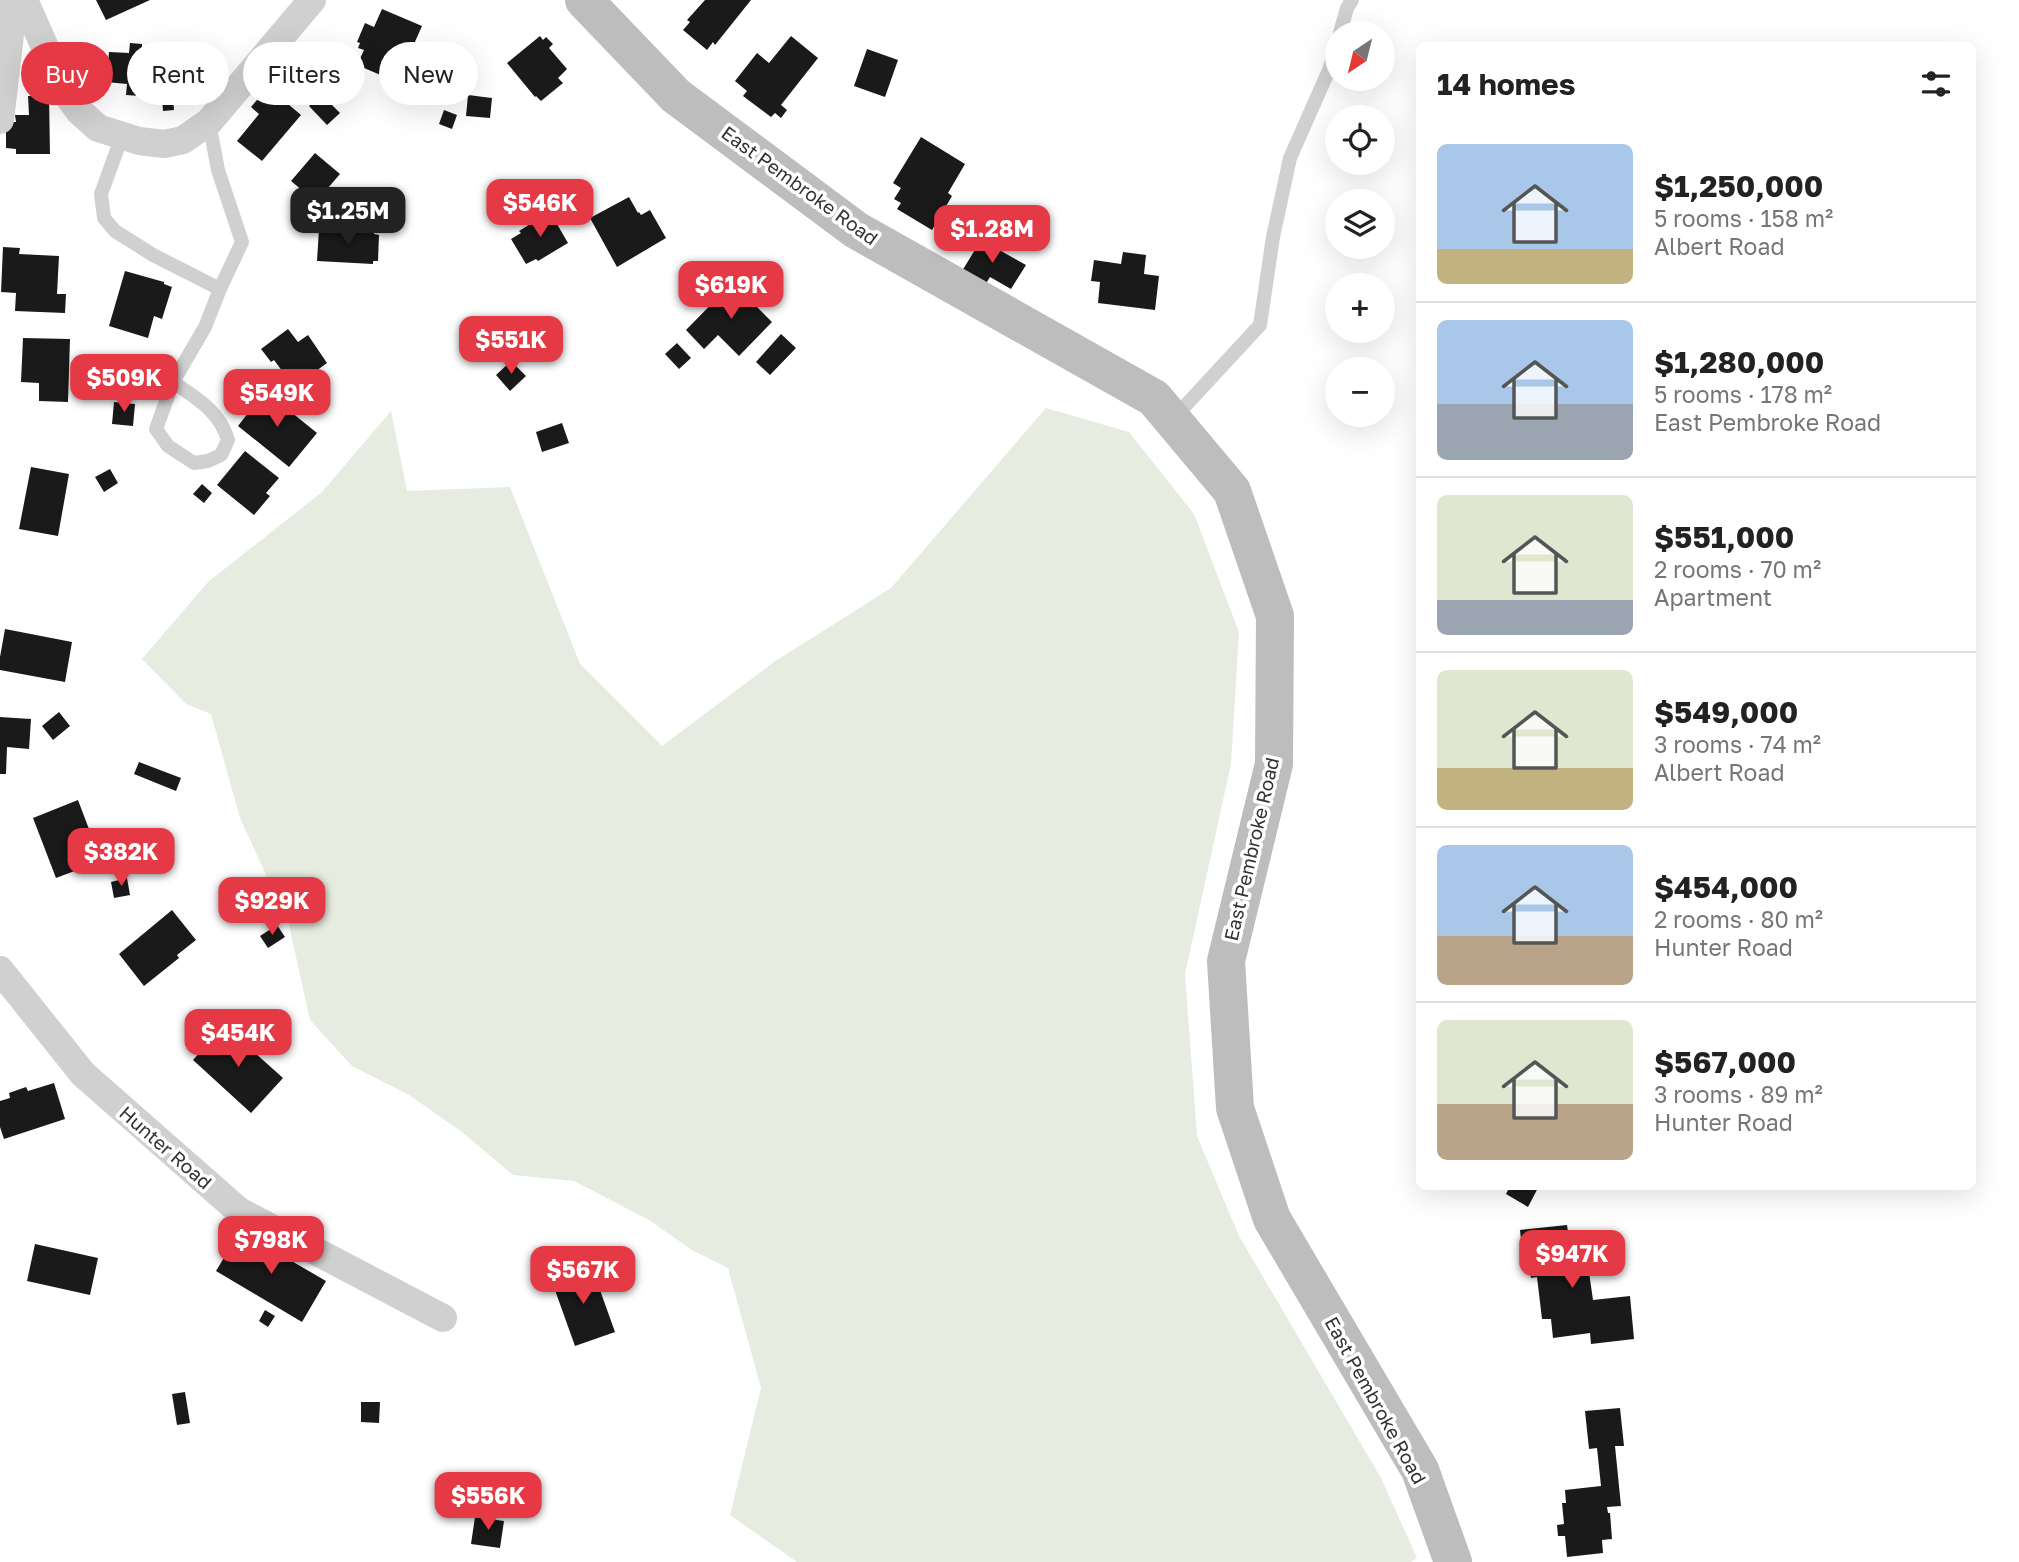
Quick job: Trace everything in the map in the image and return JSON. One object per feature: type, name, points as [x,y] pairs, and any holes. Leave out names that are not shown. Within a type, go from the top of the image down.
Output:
[{"type":"street","points":[[0,121],[14,0]]},
{"type":"street","points":[[24,0],[64,90],[79,111],[98,128],[139,141],[164,144],[183,140],[209,122],[312,0]]},
{"type":"street","name":"East Pembroke Road","points":[[584,0],[677,96],[856,230],[1154,398],[1232,491],[1275,616],[1274,764],[1226,961],[1234,1108],[1272,1219],[1420,1470],[1453,1562]]},
{"type":"street","name":"Hunter Road","points":[[0,970],[83,1074],[239,1211],[443,1318]]},
{"type":"lane","points":[[1344,21],[1352,0]]},
{"type":"lane","points":[[1172,420],[1259,325],[1273,237],[1290,158],[1325,79]]},
{"type":"lane","points":[[173,382],[214,411],[225,428],[228,440],[220,455],[208,461],[194,463],[168,446],[156,429],[173,382],[205,327],[242,242],[218,170],[209,122]]},
{"type":"lane","points":[[122,136],[101,194],[104,218],[115,231],[153,255],[220,289]]},
{"type":"shaded area","points":[[1046,408],[1129,432],[1194,514],[1239,632],[1231,764],[1185,974],[1197,1136],[1239,1236],[1381,1478],[1417,1558],[1410,1562],[797,1562],[730,1515],[761,1388],[728,1268],[692,1250],[649,1220],[574,1181],[513,1175],[462,1132],[409,1095],[352,1066],[310,1020],[289,925],[240,818],[211,714],[186,704],[142,659],[208,582],[322,492],[391,411],[407,491],[510,487],[580,664],[662,746],[774,662],[891,588]]},
{"type":"building","points":[[96,0],[150,0],[106,20]]},
{"type":"building","points":[[705,0],[751,0],[715,45],[713,42],[707,50],[683,30],[690,22],[687,20]]},
{"type":"building","points":[[382,9],[422,26],[415,42],[379,42],[379,74],[365,68],[365,42],[357,42],[365,23],[374,27]]},
{"type":"building","points":[[540,36],[543,40],[546,37],[553,44],[549,48],[567,69],[558,78],[563,83],[541,101],[507,63]]},
{"type":"building","points":[[791,36],[818,58],[781,105],[787,110],[781,118],[775,113],[771,117],[743,96],[747,91],[735,81],[757,53],[769,63]]},
{"type":"building","points":[[867,49],[898,60],[885,97],[854,86]]},
{"type":"building","points":[[113,52],[127,53],[127,84],[113,83]]},
{"type":"building","points":[[478,96],[492,98],[490,118],[466,116],[467,105],[478,105]]},
{"type":"building","points":[[28,105],[49,105],[50,154],[16,154],[16,149],[6,148],[6,122],[16,122],[15,115],[29,115]]},
{"type":"building","points":[[163,105],[174,105],[174,110],[163,111]]},
{"type":"building","points":[[289,105],[301,115],[262,161],[237,141],[259,114],[251,107]]},
{"type":"building","points":[[332,105],[340,113],[327,125],[309,106]]},
{"type":"building","points":[[444,110],[457,115],[452,129],[439,124]]},
{"type":"building","points":[[921,137],[965,164],[948,193],[952,196],[932,230],[897,209],[901,203],[894,199],[901,188],[893,183]]},
{"type":"building","points":[[315,153],[340,174],[316,202],[291,181]]},
{"type":"building","points":[[629,197],[641,215],[650,210],[666,238],[617,267],[590,218]]},
{"type":"building","points":[[550,212],[568,243],[538,261],[536,259],[526,264],[511,239]]},
{"type":"building","points":[[388,214],[404,219],[400,229],[385,224]]},
{"type":"building","points":[[319,229],[374,232],[379,235],[378,261],[373,261],[373,264],[317,261]]},
{"type":"building","points":[[984,235],[1004,246],[1001,251],[1026,265],[1011,289],[990,277],[982,290],[959,276]]},
{"type":"building","points":[[3,247],[20,248],[19,254],[59,256],[57,294],[66,294],[65,313],[15,311],[16,293],[1,292]]},
{"type":"building","points":[[1123,252],[1146,255],[1144,274],[1159,276],[1155,310],[1098,303],[1100,282],[1091,281],[1094,260],[1121,264]]},
{"type":"building","points":[[125,271],[164,282],[172,287],[162,319],[154,316],[148,338],[109,326]]},
{"type":"building","points":[[732,283],[746,296],[749,292],[760,302],[756,306],[772,322],[739,356],[718,335],[704,349],[686,330]]},
{"type":"building","points":[[288,329],[298,342],[308,335],[327,363],[294,387],[274,360],[271,362],[261,349]]},
{"type":"building","points":[[781,334],[796,348],[770,375],[756,362]]},
{"type":"building","points":[[23,338],[70,339],[68,402],[39,401],[39,383],[21,382]]},
{"type":"building","points":[[677,343],[691,358],[679,369],[665,354]]},
{"type":"building","points":[[511,361],[526,376],[510,391],[496,375]]},
{"type":"building","points":[[265,391],[317,433],[289,467],[238,426]]},
{"type":"building","points":[[114,402],[135,404],[133,426],[112,424]]},
{"type":"building","points":[[562,423],[569,443],[542,452],[536,432]]},
{"type":"building","points":[[245,451],[279,478],[266,493],[270,496],[254,515],[217,485]]},
{"type":"building","points":[[31,467],[69,474],[58,536],[19,529]]},
{"type":"building","points":[[110,469],[118,483],[104,492],[95,477]]},
{"type":"building","points":[[202,484],[212,493],[204,503],[193,494]]},
{"type":"building","points":[[5,629],[72,642],[65,682],[0,670]]},
{"type":"building","points":[[59,712],[70,726],[53,740],[42,726]]},
{"type":"building","points":[[0,717],[31,719],[29,749],[7,747],[6,774],[0,774]]},
{"type":"building","points":[[139,762],[181,778],[176,791],[134,774]]},
{"type":"building","points":[[78,800],[101,861],[56,878],[33,818]]},
{"type":"building","points":[[127,878],[130,895],[114,898],[111,882]]},
{"type":"building","points":[[172,910],[196,940],[177,955],[179,958],[144,986],[119,954]]},
{"type":"building","points":[[277,925],[285,937],[268,948],[260,936]]},
{"type":"building","points":[[224,1025],[283,1078],[251,1113],[193,1060]]},
{"type":"building","points":[[54,1083],[65,1119],[4,1139],[0,1127],[0,1101],[10,1098],[9,1093],[26,1087],[28,1091]]},
{"type":"building","points":[[1508,1190],[1537,1190],[1528,1207],[1506,1194]]},
{"type":"building","points":[[1567,1225],[1573,1266],[1588,1265],[1593,1300],[1630,1296],[1634,1339],[1591,1344],[1590,1333],[1553,1338],[1551,1319],[1542,1319],[1537,1277],[1531,1278],[1530,1266],[1524,1267],[1520,1230]]},
{"type":"building","points":[[240,1231],[326,1281],[302,1322],[216,1271]]},
{"type":"building","points":[[35,1244],[98,1258],[90,1295],[27,1281]]},
{"type":"building","points":[[591,1265],[615,1332],[575,1346],[551,1279]]},
{"type":"building","points":[[265,1310],[275,1316],[268,1327],[259,1321]]},
{"type":"building","points":[[185,1392],[190,1423],[177,1425],[172,1394]]},
{"type":"building","points":[[361,1402],[380,1402],[379,1423],[361,1422]]},
{"type":"building","points":[[1620,1408],[1624,1446],[1615,1446],[1621,1506],[1607,1507],[1612,1539],[1602,1540],[1603,1553],[1567,1557],[1565,1536],[1558,1536],[1557,1525],[1564,1524],[1562,1503],[1566,1503],[1565,1490],[1601,1486],[1597,1448],[1589,1449],[1585,1411]]},
{"type":"building","points":[[475,1517],[504,1521],[500,1548],[471,1544]]}]
